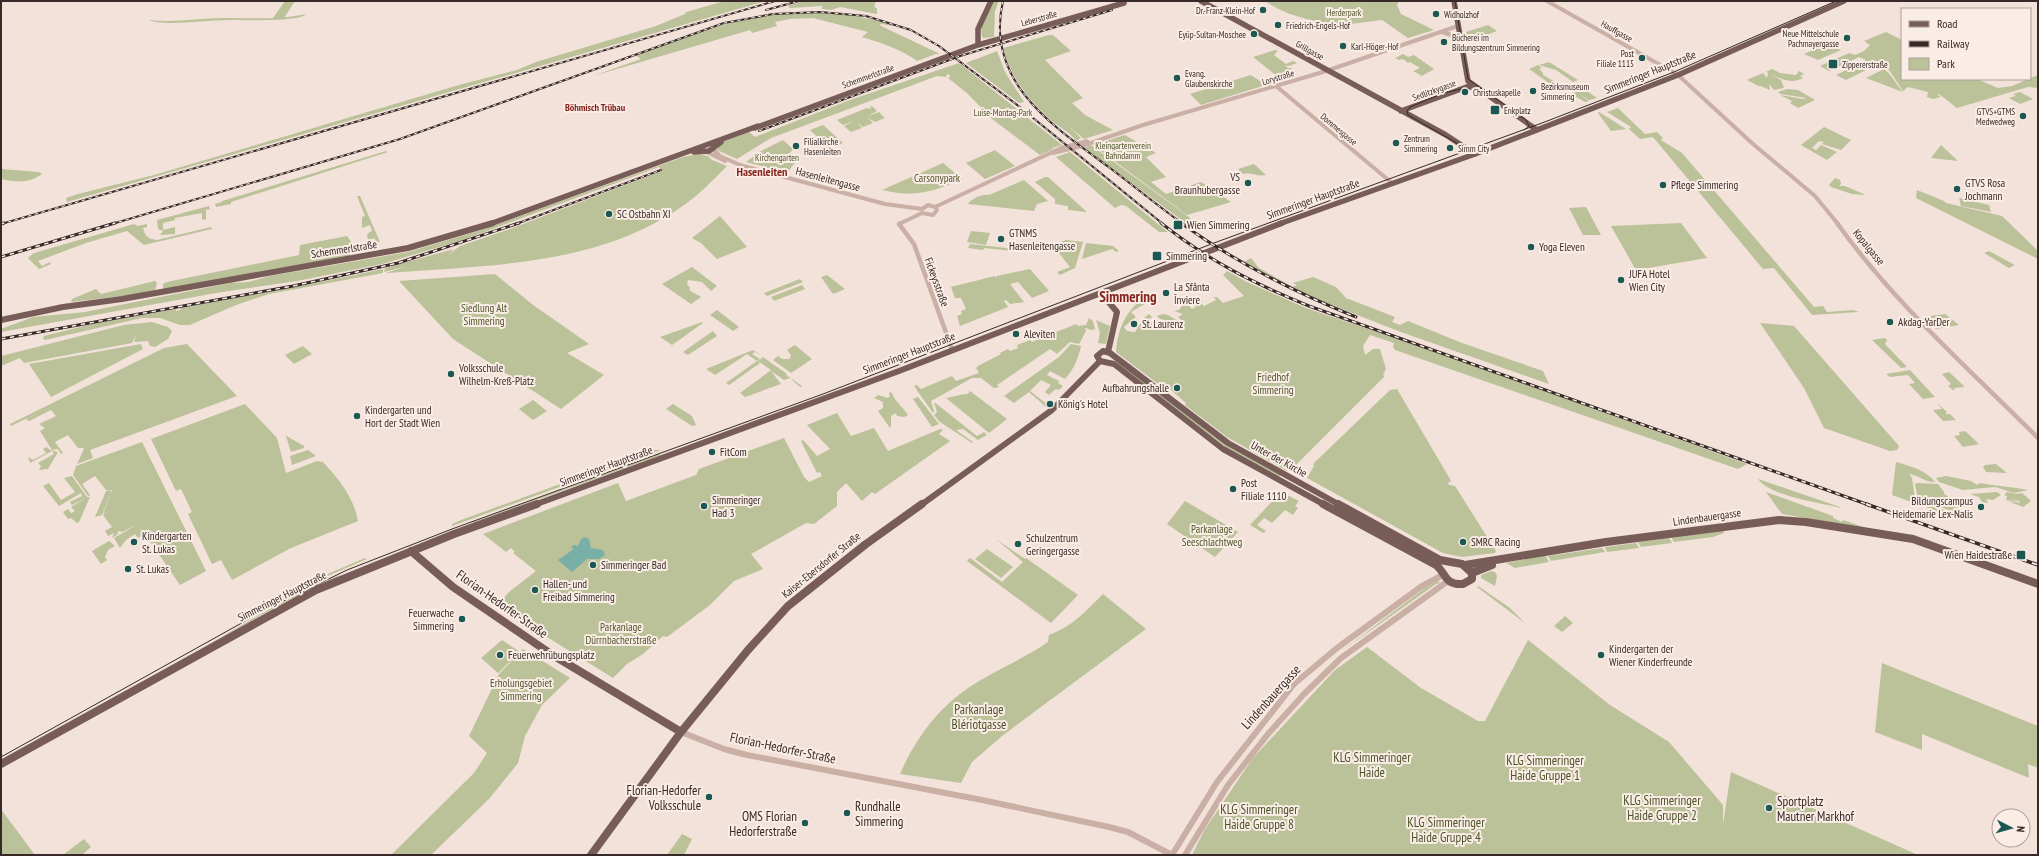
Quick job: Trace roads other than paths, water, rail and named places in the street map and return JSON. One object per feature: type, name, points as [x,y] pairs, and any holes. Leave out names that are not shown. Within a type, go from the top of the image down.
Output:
[{"type":"main road","points":[[978,45],[975,40],[982,17],[990,1]]},
{"type":"main road","name":"Leberstraße","points":[[985,43],[1097,9],[1131,1]]},
{"type":"main road","name":"Grillgasse","points":[[1201,1],[1446,135],[1475,154]]},
{"type":"main road","points":[[1454,1],[1467,78],[1472,85],[1536,130]]},
{"type":"main road","name":"Simmeringer Hauptstraße","points":[[1,762],[294,601],[411,551],[899,371],[952,349],[1392,183],[1475,154],[1678,75],[1844,1]]},
{"type":"main road","points":[[1458,26],[1462,28],[1465,42],[1462,45]]},
{"type":"main road","points":[[978,33],[985,43]]},
{"type":"main road","name":"Schemmerlstraße","points":[[703,150],[708,144],[985,43]]},
{"type":"main road","name":"Sedlitzkygasse","points":[[1401,111],[1472,85]]},
{"type":"main road","name":"Schemmerlstraße","points":[[1,320],[63,307],[126,299],[408,248],[482,227],[680,156],[713,148],[723,141],[758,126]]},
{"type":"main road","points":[[708,144],[713,148]]},
{"type":"main road","points":[[1101,293],[1117,312],[1107,358]]},
{"type":"main road","name":"Unter der Kirche","points":[[1107,358],[1223,449],[1445,572],[1459,584],[1466,584],[1472,579],[1472,573]]},
{"type":"main road","name":"Kaiser-Ebersdorfer Straße","points":[[591,855],[681,732],[748,650],[788,606],[866,544],[1052,410],[1107,358]]},
{"type":"main road","name":"Lindenbauergasse","points":[[1465,565],[1654,536],[1779,520],[1806,522],[1912,539],[2038,584]]},
{"type":"main road","name":"Florian-Hedorfer-Straße","points":[[411,551],[453,587],[509,626],[557,658],[681,732]]},
{"type":"main road","name":"Lindenbauergasse","points":[[1472,573],[1505,559]]},
{"type":"main road","name":"Unter der Kirche","points":[[1445,572],[1453,562],[1465,565]]},
{"type":"main road","points":[[1465,565],[1472,573]]},
{"type":"street","name":"Hauffgasse","points":[[1547,1],[1678,75]]},
{"type":"street","name":"Lorystraße","points":[[935,207],[1053,153],[1082,146],[1100,139],[1328,70],[1458,26]]},
{"type":"street","points":[[1442,32],[1460,38]]},
{"type":"street","name":"Kopalgasse","points":[[1678,75],[1753,144],[1822,202],[1858,251],[1881,277],[1930,330],[2038,438]]},
{"type":"street","name":"Dommesgasse","points":[[1276,86],[1392,183]]},
{"type":"street","name":"Hasenleitengasse","points":[[713,148],[717,154],[732,162]]},
{"type":"street","name":"Hasenleitengasse","points":[[703,150],[718,159],[885,204],[909,207],[922,211]]},
{"type":"street","points":[[913,216],[922,211],[928,205],[935,207],[937,211],[933,215],[928,216],[922,211]]},
{"type":"street","points":[[909,207],[914,211],[913,216]]},
{"type":"street","name":"Fickeysstraße","points":[[913,216],[899,224],[914,244],[952,349]]},
{"type":"street","name":"Lindenbauergasse","points":[[1172,855],[1217,782],[1249,739],[1294,684],[1337,648],[1422,586],[1445,572]]},
{"type":"street","name":"Lindenbauergasse","points":[[1185,855],[1228,785],[1268,734],[1304,694],[1341,658],[1445,572]]},
{"type":"street","name":"Florian-Hedorfer-Straße","points":[[681,732],[724,749],[747,756],[982,800],[1109,827],[1128,832],[1172,855]]},
{"type":"water","points":[[584,537],[589,539],[591,548],[603,550],[605,555],[599,559],[587,559],[572,572],[558,560],[574,549],[571,548],[573,545],[576,545],[576,547]]},
{"type":"tram line","points":[[1455,1],[1468,79],[1526,120],[1529,126],[1525,129]]},
{"type":"tram line","points":[[1525,129],[1674,72],[1836,1]]},
{"type":"tram line","points":[[1474,148],[1462,146],[1408,115],[1407,111],[1410,107],[1447,92],[1466,89],[1476,89],[1485,92]]},
{"type":"tram line","points":[[1474,148],[1525,129]]},
{"type":"tram line","points":[[1,757],[265,610],[347,570],[452,529],[823,394],[1214,243],[1474,148]]},
{"type":"railway","points":[[4,223],[1,224],[775,1]]},
{"type":"railway","points":[[766,10],[799,1]]},
{"type":"railway","points":[[1002,43],[1000,30],[1003,1]]},
{"type":"railway","points":[[1002,43],[1112,10]]},
{"type":"railway","points":[[112,224],[400,139],[724,23],[773,14],[820,12],[866,16],[911,30],[939,46],[955,58]]},
{"type":"railway","points":[[955,58],[1002,43]]},
{"type":"railway","points":[[1002,43],[1004,56],[1014,79],[1028,100],[1067,136],[1183,224]]},
{"type":"railway","points":[[759,131],[955,58]]},
{"type":"railway","points":[[955,58],[1016,104],[1163,224]]},
{"type":"railway","points":[[516,224],[661,170]]},
{"type":"railway","points":[[1,257],[115,223]]},
{"type":"railway","points":[[1161,223],[1196,249],[1214,260],[1250,280],[1309,306],[1869,505]]},
{"type":"railway","points":[[1181,223],[1222,251],[1288,287],[1356,317]]},
{"type":"railway","points":[[1,339],[293,286],[398,263],[516,224]]},
{"type":"railway","points":[[1866,504],[2038,565]]},
{"type":"place","name":"Dr.-Franz-Klein-Hof","points":[[1263,10]]},
{"type":"place","name":"Widholzhof","points":[[1436,14]]},
{"type":"place","name":"Friedrich-Engels-Hof","points":[[1278,25]]},
{"type":"place","name":"Eyüp-Sultan-Moschee","points":[[1254,34]]},
{"type":"place","name":"Neue Mittelschule Pachmayergasse","points":[[1847,38]]},
{"type":"place","name":"Bücherei im Bildungszentrum Simmering","points":[[1444,42]]},
{"type":"place","name":"Karl-Höger-Hof","points":[[1343,46]]},
{"type":"place","name":"Post Filiale 1115","points":[[1642,58]]},
{"type":"place","name":"Zippererstraße","points":[[1833,64]]},
{"type":"place","name":"Evang. Glaubenskirche","points":[[1177,78]]},
{"type":"place","name":"Bezirksmuseum Simmering","points":[[1533,91]]},
{"type":"place","name":"Christuskapelle","points":[[1465,92]]},
{"type":"place","name":"Enkplatz","points":[[1495,110]]},
{"type":"place","name":"GTVS+GTMS Medwedweg","points":[[2023,116]]},
{"type":"place","name":"Zentrum Simmering","points":[[1396,143]]},
{"type":"place","name":"Filialkirche Hasenleiten","points":[[796,146]]},
{"type":"place","name":"Simm City","points":[[1450,148]]},
{"type":"place","name":"VS Braunhubergasse","points":[[1248,183]]},
{"type":"place","name":"Pflege Simmering","points":[[1663,185]]},
{"type":"place","name":"GTVS Rosa Jochmann","points":[[1957,189]]},
{"type":"place","name":"SC Ostbahn XI","points":[[609,214]]},
{"type":"place","name":"Wien Simmering","points":[[1178,225]]},
{"type":"place","name":"GTNMS Hasenleitengasse","points":[[1001,239]]},
{"type":"place","name":"Yoga Eleven","points":[[1531,247]]},
{"type":"place","name":"Simmering","points":[[1157,256]]},
{"type":"place","name":"JUFA Hotel Wien City","points":[[1621,280]]},
{"type":"place","name":"La Sfânta Înviere","points":[[1166,293]]},
{"type":"place","name":"Akdag-YarDer","points":[[1890,322]]},
{"type":"place","name":"St. Laurenz","points":[[1134,324]]},
{"type":"place","name":"Aleviten","points":[[1016,334]]},
{"type":"place","name":"Volksschule Wilhelm-Kreß-Platz","points":[[451,374]]},
{"type":"place","name":"Aufbahrungshalle","points":[[1177,388]]},
{"type":"place","name":"König's Hotel","points":[[1050,404]]},
{"type":"place","name":"Kindergarten und Hort der Stadt Wien","points":[[357,416]]},
{"type":"place","name":"FitCom","points":[[712,452]]},
{"type":"place","name":"Post Filiale 1110","points":[[1233,489]]},
{"type":"place","name":"Simmeringer Had 3","points":[[704,506]]},
{"type":"place","name":"Bildungscampus Heidemarie Lex-Nalis","points":[[1981,507]]},
{"type":"place","name":"Kindergarten St. Lukas","points":[[134,542]]},
{"type":"place","name":"SMRC Racing","points":[[1463,542]]},
{"type":"place","name":"Schulzentrum Geringergasse","points":[[1018,544]]},
{"type":"place","name":"Wien Haidestraße","points":[[2021,555]]},
{"type":"place","name":"Simmeringer Bad","points":[[593,565]]},
{"type":"place","name":"St. Lukas","points":[[128,569]]},
{"type":"place","name":"Hallen- und Freibad Simmering","points":[[535,590]]},
{"type":"place","name":"Feuerwache Simmering","points":[[462,619]]},
{"type":"place","name":"Feuerwehrübungsplatz","points":[[500,655]]},
{"type":"place","name":"Kindergarten der Wiener Kinderfreunde","points":[[1601,655]]},
{"type":"place","name":"Florian-Hedorfer Volksschule","points":[[709,797]]},
{"type":"place","name":"Sportplatz Mautner Markhof","points":[[1769,808]]},
{"type":"place","name":"Rundhalle Simmering","points":[[847,813]]},
{"type":"place","name":"OMS Florian Hedorferstraße","points":[[805,823]]},
{"type":"district","name":"Böhmisch Trübau","points":[[595,107]]},
{"type":"district","name":"Hasenleiten","points":[[762,171]]},
{"type":"district","name":"Simmering","points":[[1128,296]]},
{"type":"park label","name":"Herderpark","points":[[1344,12]]},
{"type":"park label","name":"Luise-Montag-Park","points":[[1003,112]]},
{"type":"park label","name":"Kleingartenverein Bahndamm","points":[[1123,150]]},
{"type":"park label","name":"Kirchengarten","points":[[777,157]]},
{"type":"park label","name":"Carsonypark","points":[[937,178]]},
{"type":"park label","name":"Siedlung Alt Simmering","points":[[484,314]]},
{"type":"park label","name":"Friedhof Simmering","points":[[1273,383]]},
{"type":"park label","name":"Parkanlage Seeschlachtweg","points":[[1212,535]]},
{"type":"park label","name":"Parkanlage Dürrnbacherstraße","points":[[621,633]]},
{"type":"park label","name":"Erholungsgebiet Simmering","points":[[521,689]]},
{"type":"park label","name":"Parkanlage Blériotgasse","points":[[979,716]]},
{"type":"park label","name":"KLG Simmeringer Haide","points":[[1372,764]]},
{"type":"park label","name":"KLG Simmeringer Haide Gruppe 1","points":[[1545,768]]},
{"type":"park label","name":"KLG Simmeringer Haide Gruppe 2","points":[[1662,808]]},
{"type":"park label","name":"KLG Simmeringer Haide Gruppe 8","points":[[1259,816]]},
{"type":"park label","name":"KLG Simmeringer Haide Gruppe 4","points":[[1446,830]]}]
